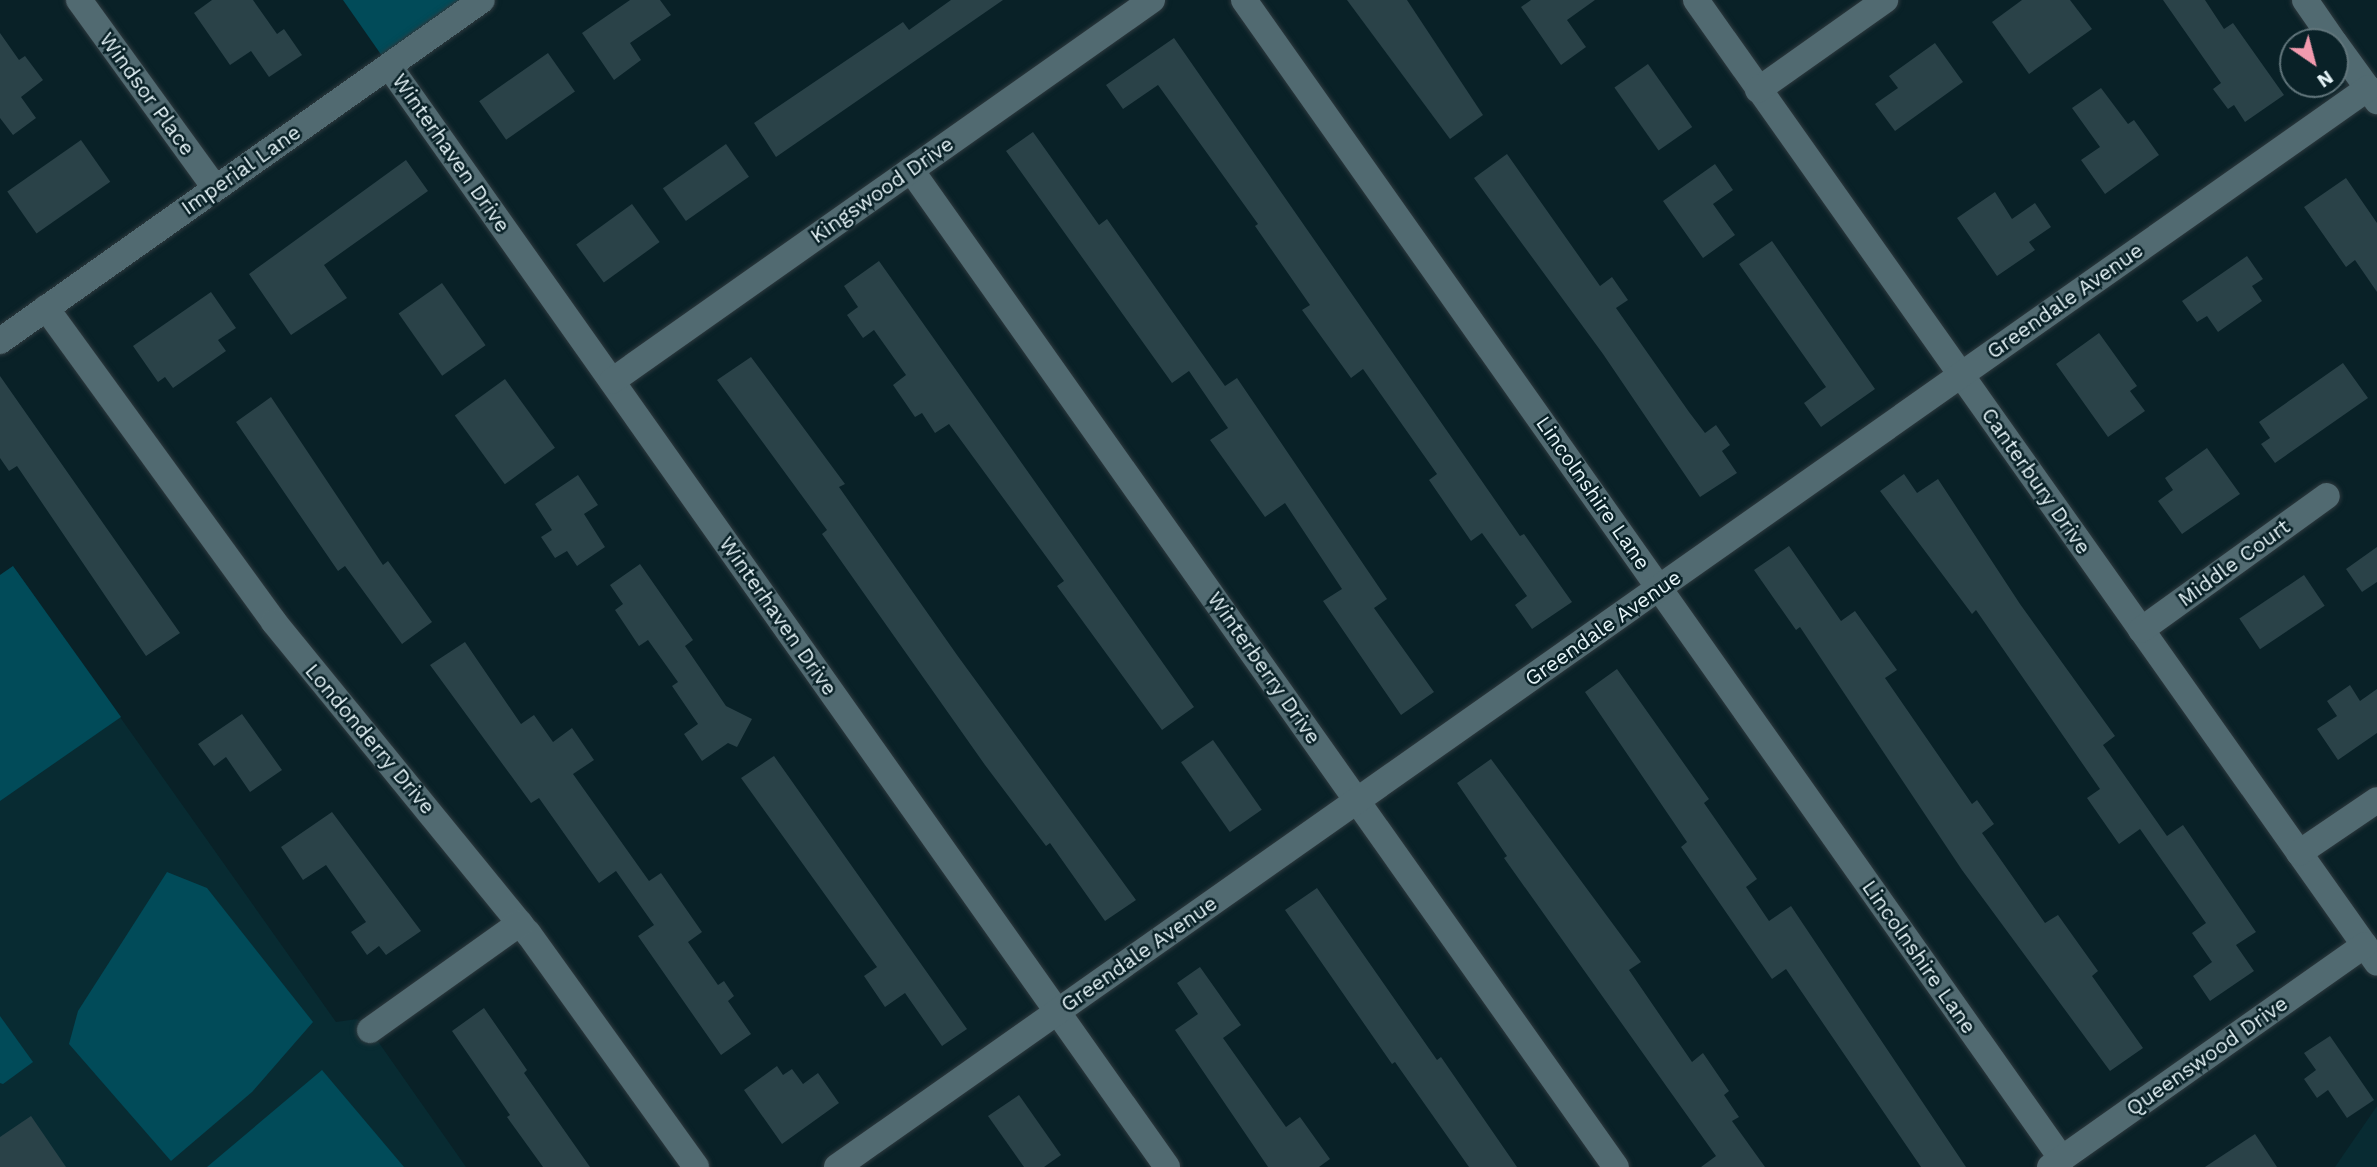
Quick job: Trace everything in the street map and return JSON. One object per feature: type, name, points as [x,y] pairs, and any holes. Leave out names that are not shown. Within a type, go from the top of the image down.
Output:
[{"type":"street","name":"Windsor Place","points":[[79,0],[215,188]]},
{"type":"street","name":"Imperial Lane","points":[[0,341],[482,0]]},
{"type":"street","name":"Kingswood Drive","points":[[612,382],[1152,0]]},
{"type":"street","name":"Lincolnshire Lane","points":[[1244,0],[1659,588],[2056,1163]]},
{"type":"street","name":"Canterbury Drive","points":[[1696,0],[2371,954]]},
{"type":"street","points":[[1759,90],[1885,0]]},
{"type":"street","points":[[2305,0],[2325,28]]},
{"type":"street","points":[[2349,62],[2372,95]]},
{"type":"street","name":"Winterhaven Drive","points":[[389,65],[1167,1167]]},
{"type":"street","name":"Greendale Avenue","points":[[837,1167],[1961,374],[2372,95]]},
{"type":"street","name":"Winterberry Drive","points":[[911,170],[1616,1167]]},
{"type":"street","name":"Londonderry Drive","points":[[46,308],[274,622],[520,923],[696,1167]]},
{"type":"street","name":"Middle Court","points":[[2141,630],[2328,496]]},
{"type":"street","points":[[2299,853],[2377,800]]},
{"type":"street","points":[[370,1030],[520,923]]},
{"type":"street","name":"Queenswood Drive","points":[[2056,1163],[2371,954]]},
{"type":"shaded area","points":[[343,0],[482,0],[389,66]]},
{"type":"shaded area","points":[[13,566],[336,1022],[357,1019],[370,1030],[466,1167],[0,1167],[0,575]]},
{"type":"shaded area","points":[[13,566],[121,717],[0,801],[0,575]]},
{"type":"shaded area","points":[[167,872],[207,888],[313,1022],[252,1092],[171,1161],[69,1044],[78,1011]]},
{"type":"shaded area","points":[[0,1016],[33,1062],[3,1084],[0,1083]]},
{"type":"shaded area","points":[[322,1070],[404,1167],[207,1167]]},
{"type":"shaded area","points":[[2377,1106],[2377,1167],[2335,1167]]},
{"type":"building","points":[[212,0],[253,0],[277,34],[284,29],[302,55],[269,77],[251,51],[230,65],[194,13]]},
{"type":"building","points":[[630,0],[660,0],[671,15],[630,43],[641,60],[614,80],[582,33]]},
{"type":"building","points":[[951,0],[1003,0],[776,157],[754,123],[903,22],[909,30]]},
{"type":"building","points":[[1347,0],[1407,0],[1483,115],[1450,139]]},
{"type":"building","points":[[1531,0],[1595,0],[1567,20],[1586,47],[1561,65],[1521,7]]},
{"type":"building","points":[[2022,0],[2070,0],[2092,29],[2029,74],[1992,22]]},
{"type":"building","points":[[2163,0],[2205,0],[2224,29],[2233,23],[2279,88],[2280,98],[2245,122],[2234,105],[2228,109],[2213,89],[2221,83]]},
{"type":"building","points":[[0,33],[19,60],[25,56],[43,80],[21,97],[36,118],[13,135],[0,118]]},
{"type":"building","points":[[1174,38],[1520,536],[1524,534],[1572,602],[1532,629],[1515,605],[1527,596],[1482,533],[1471,541],[1429,480],[1437,474],[1363,369],[1351,378],[1302,310],[1310,305],[1255,226],[1258,224],[1158,85],[1123,109],[1106,85]]},
{"type":"building","points":[[1935,43],[1963,82],[1895,131],[1875,104],[1898,88],[1889,76]]},
{"type":"building","points":[[548,53],[575,92],[506,140],[479,101]]},
{"type":"building","points":[[1648,64],[1692,127],[1659,151],[1614,88]]},
{"type":"building","points":[[2101,88],[2128,124],[2134,120],[2159,155],[2105,194],[2081,160],[2100,147],[2072,108]]},
{"type":"building","points":[[1033,132],[1099,225],[1107,219],[1225,386],[1237,378],[1387,599],[1374,608],[1434,692],[1401,715],[1323,601],[1342,589],[1285,503],[1265,517],[1210,440],[1228,428],[1189,371],[1172,383],[1006,151]]},
{"type":"building","points":[[81,140],[110,182],[37,233],[7,192]]},
{"type":"building","points":[[726,144],[749,177],[686,221],[663,188]]},
{"type":"building","points":[[1507,154],[1600,286],[1612,277],[1628,300],[1616,308],[1705,433],[1716,425],[1730,445],[1722,451],[1737,473],[1700,497],[1603,354],[1474,178]]},
{"type":"building","points":[[406,160],[428,191],[324,265],[347,298],[291,335],[249,274]]},
{"type":"building","points":[[1715,164],[1733,190],[1713,204],[1735,235],[1703,258],[1663,201]]},
{"type":"building","points":[[2346,178],[2377,223],[2377,292],[2355,260],[2346,267],[2304,207]]},
{"type":"building","points":[[1995,192],[2012,219],[2035,203],[2051,227],[2029,242],[2035,250],[1997,276],[1957,218]]},
{"type":"building","points":[[632,204],[660,242],[604,283],[576,245]]},
{"type":"building","points":[[1772,241],[1875,389],[1821,427],[1804,403],[1826,387],[1739,264]]},
{"type":"building","points":[[2247,256],[2263,279],[2252,286],[2262,301],[2218,332],[2207,316],[2197,322],[2182,301]]},
{"type":"building","points":[[879,261],[1194,707],[1162,730],[1057,586],[1064,581],[949,424],[935,433],[922,413],[915,417],[893,385],[906,375],[874,330],[863,338],[847,315],[858,307],[844,286]]},
{"type":"building","points":[[442,283],[486,345],[442,376],[399,313]]},
{"type":"building","points":[[211,292],[236,328],[218,340],[226,351],[173,388],[165,377],[158,382],[133,346]]},
{"type":"building","points":[[2099,333],[2137,386],[2130,391],[2145,411],[2108,437],[2056,364]]},
{"type":"building","points":[[751,357],[845,484],[839,487],[957,655],[1136,900],[1105,921],[1050,843],[1046,846],[985,765],[822,534],[827,530],[717,380]]},
{"type":"building","points":[[2343,363],[2368,398],[2275,463],[2261,444],[2270,438],[2259,422]]},
{"type":"building","points":[[0,376],[180,633],[146,656],[17,466],[9,471],[0,458]]},
{"type":"building","points":[[505,379],[555,448],[505,484],[455,415]]},
{"type":"building","points":[[271,397],[383,565],[388,561],[432,622],[402,644],[345,566],[338,571],[236,422]]},
{"type":"building","points":[[2207,448],[2240,494],[2182,534],[2158,501],[2173,490],[2165,478]]},
{"type":"building","points":[[1904,474],[1917,493],[1938,479],[2020,604],[2115,736],[2103,745],[2167,836],[2183,825],[2256,932],[2236,945],[2254,971],[2210,1001],[2193,976],[2212,962],[2192,933],[2206,923],[2140,829],[2119,844],[2087,798],[2100,789],[1976,610],[1972,614],[1880,491]]},
{"type":"building","points":[[578,475],[598,505],[584,514],[605,547],[577,566],[567,551],[555,558],[541,537],[552,530],[535,504]]},
{"type":"building","points":[[1789,546],[1841,621],[1855,611],[1897,670],[1885,678],[1972,804],[1977,800],[1994,824],[1982,833],[2045,923],[2058,915],[2098,971],[2092,976],[2143,1048],[2110,1071],[1962,870],[1800,627],[1796,630],[1754,570]]},
{"type":"building","points":[[2377,547],[2377,582],[2362,592],[2346,569]]},
{"type":"building","points":[[640,564],[693,640],[685,646],[726,706],[752,719],[737,747],[728,743],[702,761],[684,734],[698,724],[672,686],[678,682],[648,640],[639,646],[615,610],[623,604],[610,585]]},
{"type":"building","points":[[2304,575],[2325,606],[2260,649],[2239,619]]},
{"type":"building","points":[[465,642],[521,724],[534,715],[553,742],[572,728],[594,760],[573,774],[649,881],[661,873],[702,932],[688,942],[718,985],[724,981],[734,996],[728,1001],[751,1034],[721,1055],[638,936],[654,925],[616,871],[599,883],[539,798],[531,803],[430,665]]},
{"type":"building","points":[[1617,669],[1709,799],[1704,803],[1757,879],[1746,887],[1769,921],[1791,906],[1966,1167],[1921,1167],[1786,969],[1772,979],[1681,847],[1687,842],[1585,692]]},
{"type":"building","points":[[2350,685],[2360,701],[2377,689],[2377,733],[2338,760],[2317,729],[2337,716],[2327,701]]},
{"type":"building","points":[[242,714],[282,770],[250,792],[226,757],[214,766],[198,744]]},
{"type":"building","points":[[1213,740],[1262,810],[1230,832],[1181,762]]},
{"type":"building","points":[[774,756],[967,1029],[942,1046],[905,993],[885,1007],[864,976],[877,967],[741,778]]},
{"type":"building","points":[[1491,759],[1641,962],[1629,970],[1692,1062],[1703,1053],[1729,1091],[1724,1095],[1739,1117],[1732,1121],[1765,1167],[1701,1167],[1716,1156],[1504,858],[1507,856],[1457,783]]},
{"type":"building","points":[[332,812],[421,931],[386,955],[379,946],[367,955],[351,932],[366,922],[326,865],[303,880],[281,847]]},
{"type":"building","points":[[1317,888],[1437,1060],[1441,1057],[1517,1167],[1469,1167],[1395,1062],[1392,1064],[1285,910]]},
{"type":"building","points":[[1200,967],[1241,1025],[1223,1038],[1286,1127],[1300,1117],[1330,1159],[1319,1167],[1268,1167],[1175,1030],[1198,1014],[1177,983]]},
{"type":"building","points":[[484,1008],[527,1070],[524,1073],[590,1167],[543,1167],[507,1117],[510,1115],[452,1031]]},
{"type":"building","points":[[2330,1036],[2374,1100],[2347,1118],[2328,1090],[2317,1098],[2304,1079],[2316,1070],[2304,1053]]},
{"type":"building","points":[[777,1066],[783,1075],[792,1069],[803,1084],[818,1073],[839,1103],[782,1144],[744,1090]]},
{"type":"building","points":[[1019,1095],[1061,1155],[1044,1167],[1024,1167],[988,1116]]},
{"type":"building","points":[[31,1116],[66,1167],[0,1167],[0,1137]]},
{"type":"building","points":[[2255,1134],[2277,1167],[2205,1167]]}]
